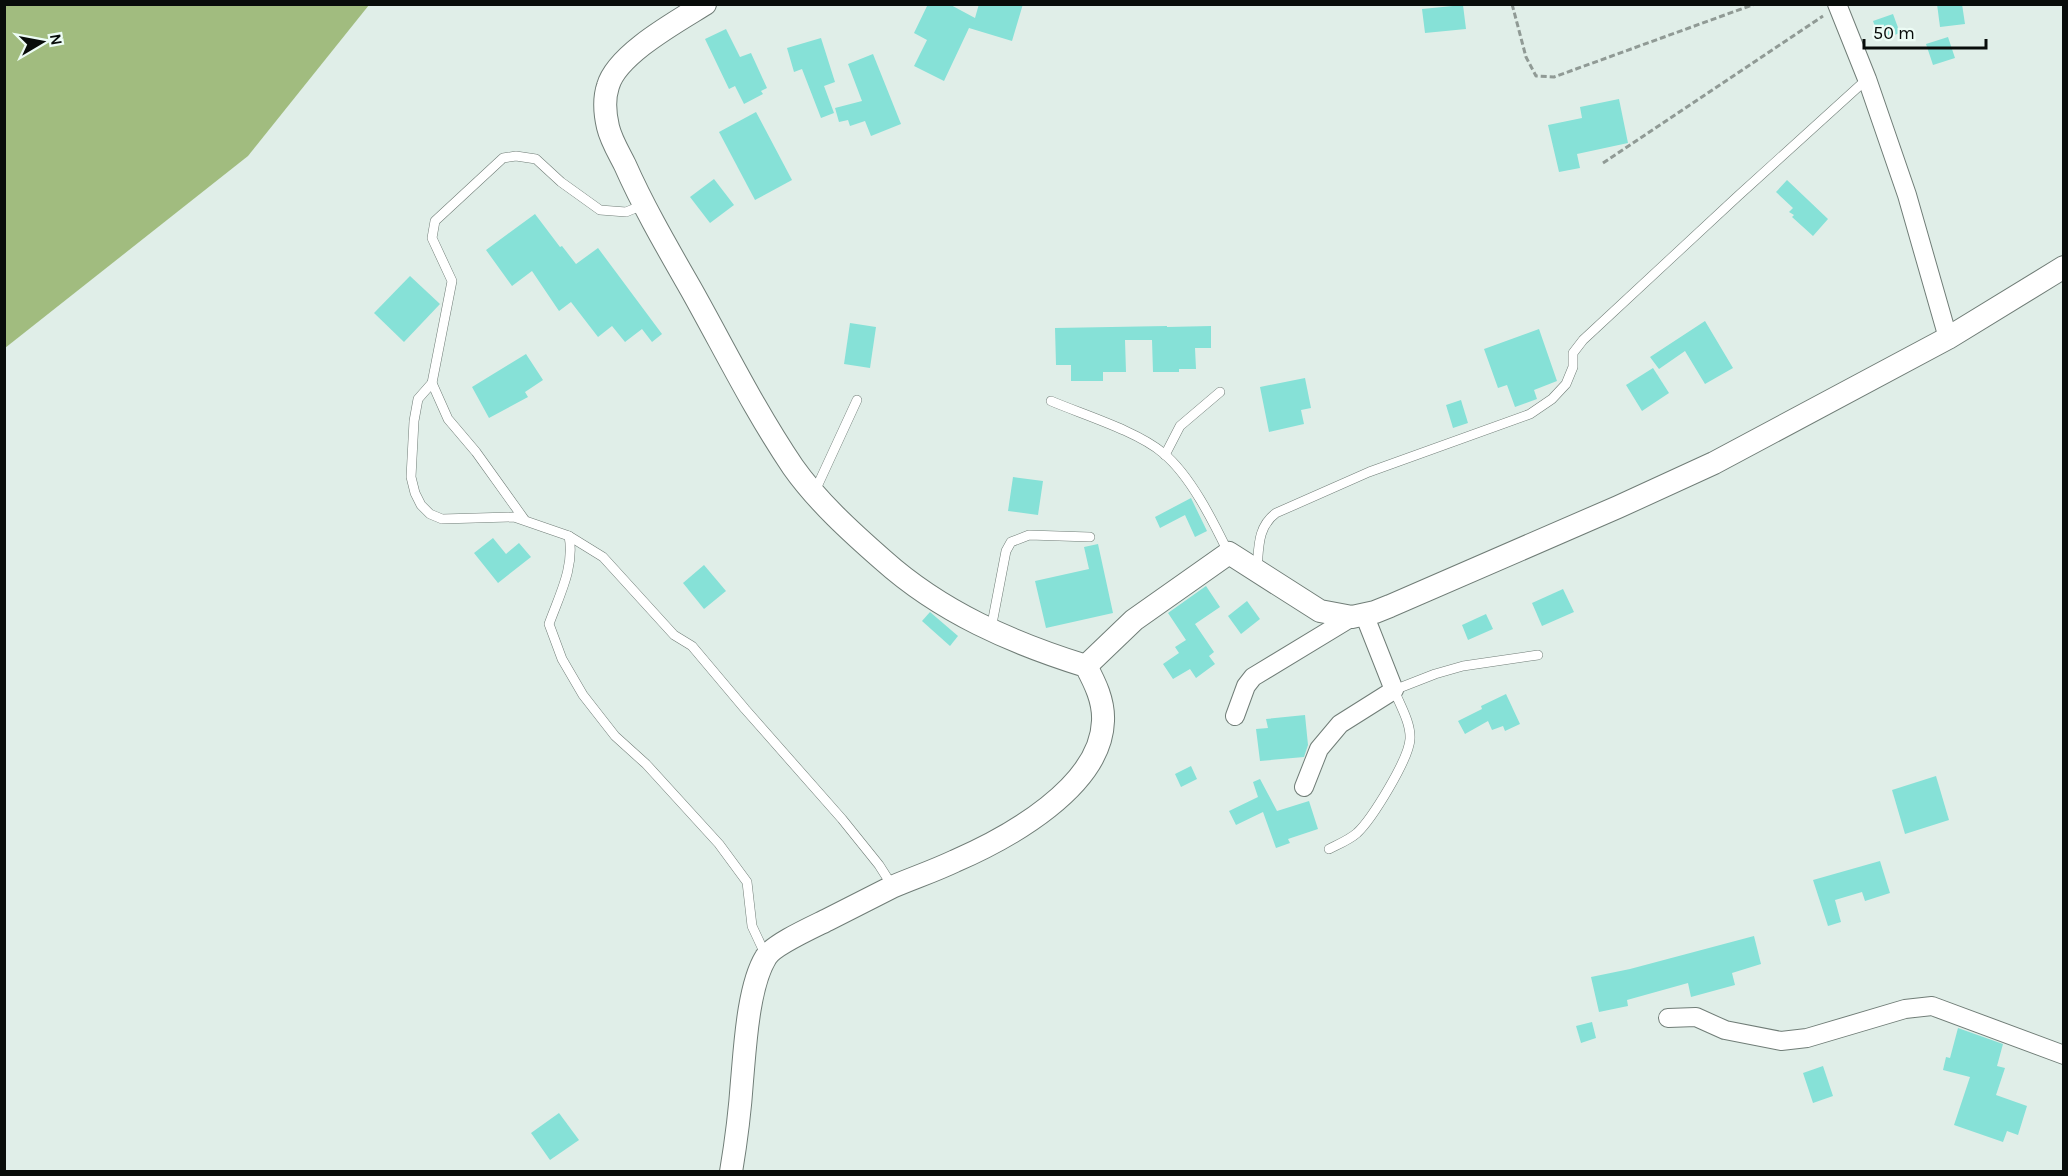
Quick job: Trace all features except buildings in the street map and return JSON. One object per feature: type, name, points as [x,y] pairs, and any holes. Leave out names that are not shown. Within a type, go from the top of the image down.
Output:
[{"type":"street","points":[[705,4],[664,29],[620,64],[612,74],[608,86],[605,99],[608,128],[643,205],[764,422],[795,469],[814,492],[884,561],[935,600],[974,623],[1056,657],[1086,666],[1099,692],[1103,722],[1097,750],[1081,778],[1056,800],[1007,836],[954,862],[893,887],[798,934],[766,956],[756,981],[748,1024],[731,1172]]},
{"type":"street","points":[[1837,5],[1867,79],[1907,195],[1948,338]]},
{"type":"street","points":[[1235,716],[1246,686],[1253,677],[1358,616],[1390,606],[1608,512],[1714,463],[1948,338],[2064,267]]},
{"type":"street","points":[[1086,666],[1134,620],[1228,553],[1320,611],[1340,616],[1358,616]]},
{"type":"street","points":[[1305,787],[1318,749],[1340,724],[1394,690],[1358,616]]},
{"type":"street","points":[[1668,1018],[1696,1017],[1725,1030],[1781,1041],[1807,1038],[1905,1009],[1932,1006],[2064,1055]]},
{"type":"lane","points":[[1257,572],[1261,532],[1269,518],[1276,513],[1369,472],[1530,414],[1552,399],[1566,384],[1573,367],[1573,353],[1583,340],[1867,79]]},
{"type":"lane","points":[[643,205],[626,212],[600,210],[561,182],[536,159],[516,156],[503,158],[435,221],[432,238],[452,281],[432,382],[418,399],[414,420],[411,477],[415,493],[421,505],[430,514],[442,519],[504,516],[524,519],[569,536],[603,557],[674,635],[692,646],[745,710],[842,819],[879,865],[893,887]]},
{"type":"lane","points":[[432,382],[448,419],[476,452],[524,519]]},
{"type":"lane","points":[[1165,454],[1180,426],[1220,392]]},
{"type":"lane","points":[[814,492],[857,400]]},
{"type":"lane","points":[[1051,401],[1142,439],[1165,454],[1202,503],[1228,553]]},
{"type":"lane","points":[[991,629],[1006,551],[1011,542],[1029,535],[1090,537]]},
{"type":"lane","points":[[569,536],[571,554],[568,572],[549,624],[562,659],[583,695],[615,736],[676,795],[719,844],[747,882],[752,926],[766,956]]},
{"type":"lane","points":[[1329,849],[1347,840],[1364,826],[1408,750],[1409,728],[1394,690],[1463,666],[1538,655]]},
{"type":"path","points":[[1512,4],[1526,57],[1536,76],[1554,77],[1755,4]]},
{"type":"path","points":[[1603,163],[1837,5]]},
{"type":"green space","points":[[5,4],[369,5],[248,156],[5,348]]}]
